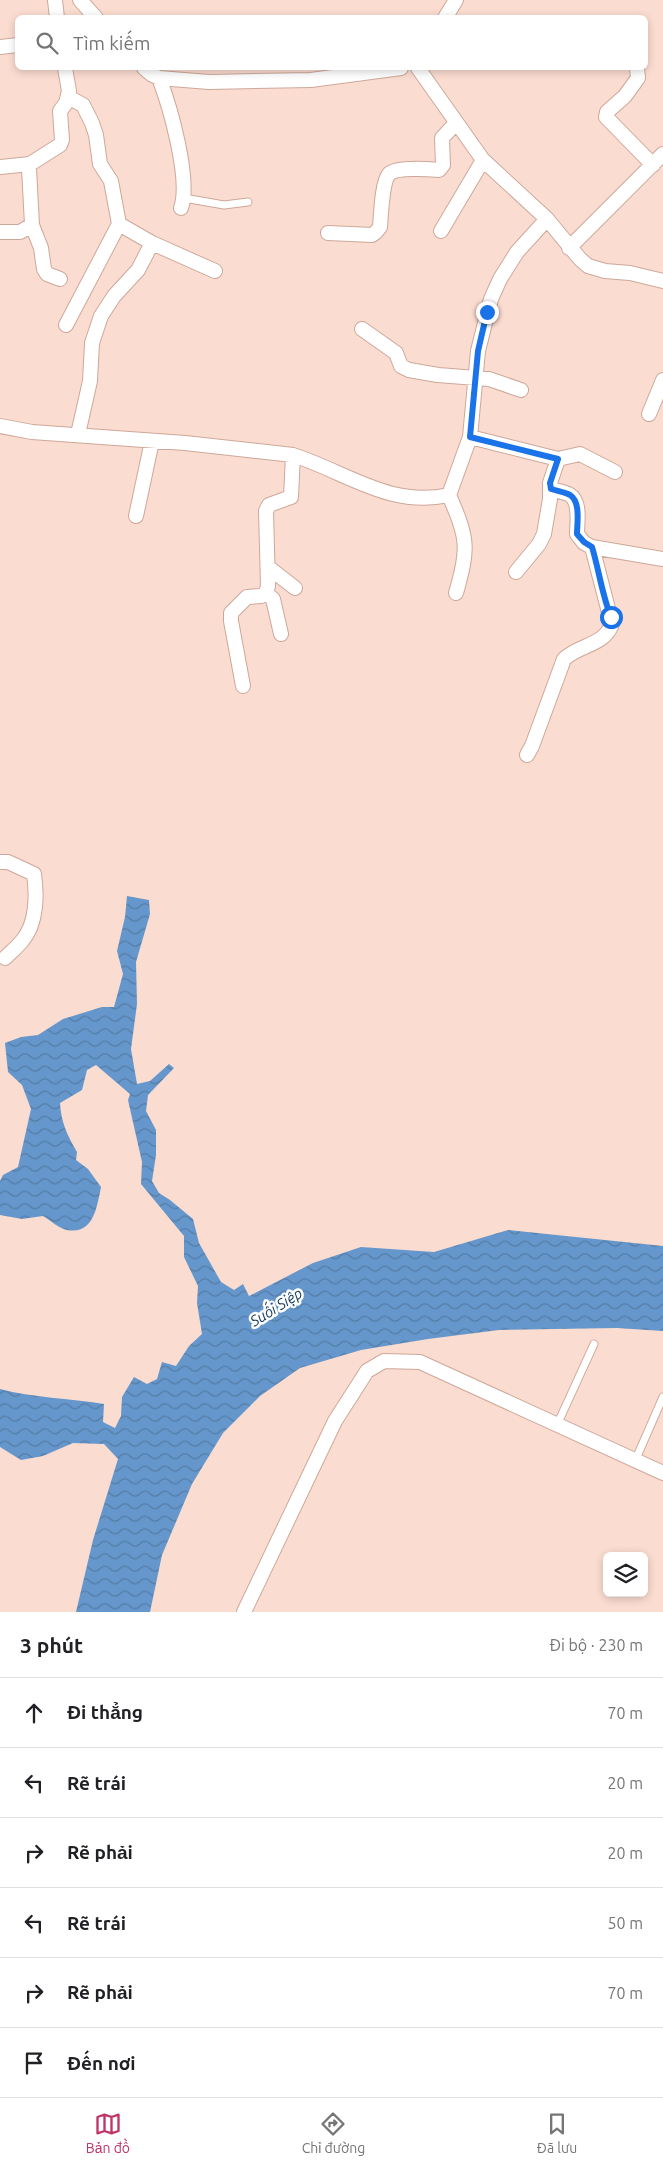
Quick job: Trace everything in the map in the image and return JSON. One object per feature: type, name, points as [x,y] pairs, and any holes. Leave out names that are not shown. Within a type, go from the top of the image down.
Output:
[{"type":"street","points":[[55,0],[57,15]]},
{"type":"street","points":[[80,0],[93,15]]},
{"type":"street","points":[[447,15],[456,0]]},
{"type":"street","points":[[0,47],[15,45]]},
{"type":"street","points":[[0,167],[30,164],[60,145],[63,135],[60,111],[68,97],[65,70]]},
{"type":"street","points":[[146,70],[159,78],[209,82],[311,80],[386,70]]},
{"type":"street","points":[[419,70],[483,160],[547,219],[569,248],[588,266],[605,271],[630,273],[663,281]]},
{"type":"street","points":[[637,70],[638,78],[625,96],[607,112],[606,117],[652,165]]},
{"type":"street","points":[[159,78],[167,97],[181,164],[182,203]]},
{"type":"street","points":[[66,325],[119,224],[111,180],[100,164],[96,135],[92,123],[83,106],[68,97]]},
{"type":"street","points":[[328,233],[372,235],[376,232],[380,227],[385,181],[390,173],[396,170],[438,170],[443,165],[442,138],[456,123]]},
{"type":"street","points":[[569,248],[663,154]]},
{"type":"street","points":[[441,231],[483,160]]},
{"type":"street","points":[[30,164],[32,225],[42,248],[44,269],[47,274],[60,279]]},
{"type":"street","points":[[456,593],[464,566],[466,550],[464,531],[449,496],[470,437],[475,377],[482,334],[491,299],[497,285],[517,252],[547,219]]},
{"type":"street","points":[[119,224],[152,242],[215,271]]},
{"type":"street","points":[[0,232],[20,232],[32,225]]},
{"type":"street","points":[[78,434],[90,382],[92,343],[101,316],[114,296],[138,270],[152,242]]},
{"type":"street","points":[[362,329],[396,353],[402,366],[408,370],[438,375],[490,378],[521,390]]},
{"type":"street","points":[[649,414],[663,380]]},
{"type":"street","points":[[0,426],[32,432],[78,434],[293,455],[309,460],[381,492],[417,497],[438,498],[449,496]]},
{"type":"street","points":[[470,437],[558,459],[580,454],[615,472]]},
{"type":"street","points":[[136,516],[152,441]]},
{"type":"street","points":[[266,594],[268,567],[266,510],[269,505],[291,497],[293,455]]},
{"type":"street","points":[[516,572],[539,544],[544,534],[551,489],[550,483],[558,459]]},
{"type":"street","points":[[551,489],[571,495],[575,501],[578,515],[577,534],[584,542],[592,547],[663,559]]},
{"type":"street","points":[[527,755],[564,659],[572,652],[600,640],[609,633],[612,624],[592,547]]},
{"type":"street","points":[[268,567],[295,588]]},
{"type":"street","points":[[266,594],[273,599],[281,634]]},
{"type":"street","points":[[243,686],[231,613],[247,597],[266,594]]},
{"type":"street","points":[[0,862],[8,862],[34,874],[36,888],[34,916],[24,940],[5,958]]},
{"type":"street","points":[[244,1612],[335,1421],[367,1371],[384,1361],[420,1362],[663,1473]]},
{"type":"lane","points":[[182,203],[224,205],[248,202]]},
{"type":"lane","points":[[557,1425],[594,1344]]},
{"type":"lane","points":[[635,1460],[663,1397]]},
{"type":"water","name":"Suối Siệp","points":[[127,896],[149,900],[150,914],[136,962],[137,1004],[131,1049],[137,1084],[150,1081],[169,1064],[174,1068],[148,1095],[146,1111],[156,1130],[156,1155],[152,1181],[159,1193],[193,1219],[199,1243],[221,1282],[234,1290],[243,1284],[249,1296],[313,1263],[361,1247],[434,1252],[508,1230],[663,1246],[663,1331],[617,1328],[499,1330],[361,1350],[300,1368],[260,1396],[223,1433],[192,1484],[162,1555],[150,1612],[76,1612],[93,1540],[118,1459],[104,1444],[73,1443],[43,1456],[21,1460],[0,1447],[0,1389],[104,1404],[103,1422],[115,1428],[121,1416],[122,1397],[134,1377],[147,1384],[157,1379],[162,1362],[176,1366],[189,1346],[202,1334],[197,1303],[198,1286],[184,1257],[184,1236],[141,1184],[142,1162],[128,1100],[130,1094],[96,1065],[87,1070],[82,1090],[60,1103],[65,1128],[77,1152],[76,1160],[88,1169],[101,1187],[93,1218],[83,1228],[67,1230],[43,1216],[22,1219],[0,1215],[0,1181],[3,1175],[18,1167],[31,1109],[22,1085],[8,1072],[5,1043],[21,1037],[38,1035],[63,1019],[102,1007],[114,1007],[123,974],[117,951],[125,917]]},
{"type":"route","points":[[487,312],[478,351],[470,437],[558,459],[550,483],[551,489],[571,495],[575,501],[578,515],[577,534],[592,547],[605,603],[611,617]]}]
